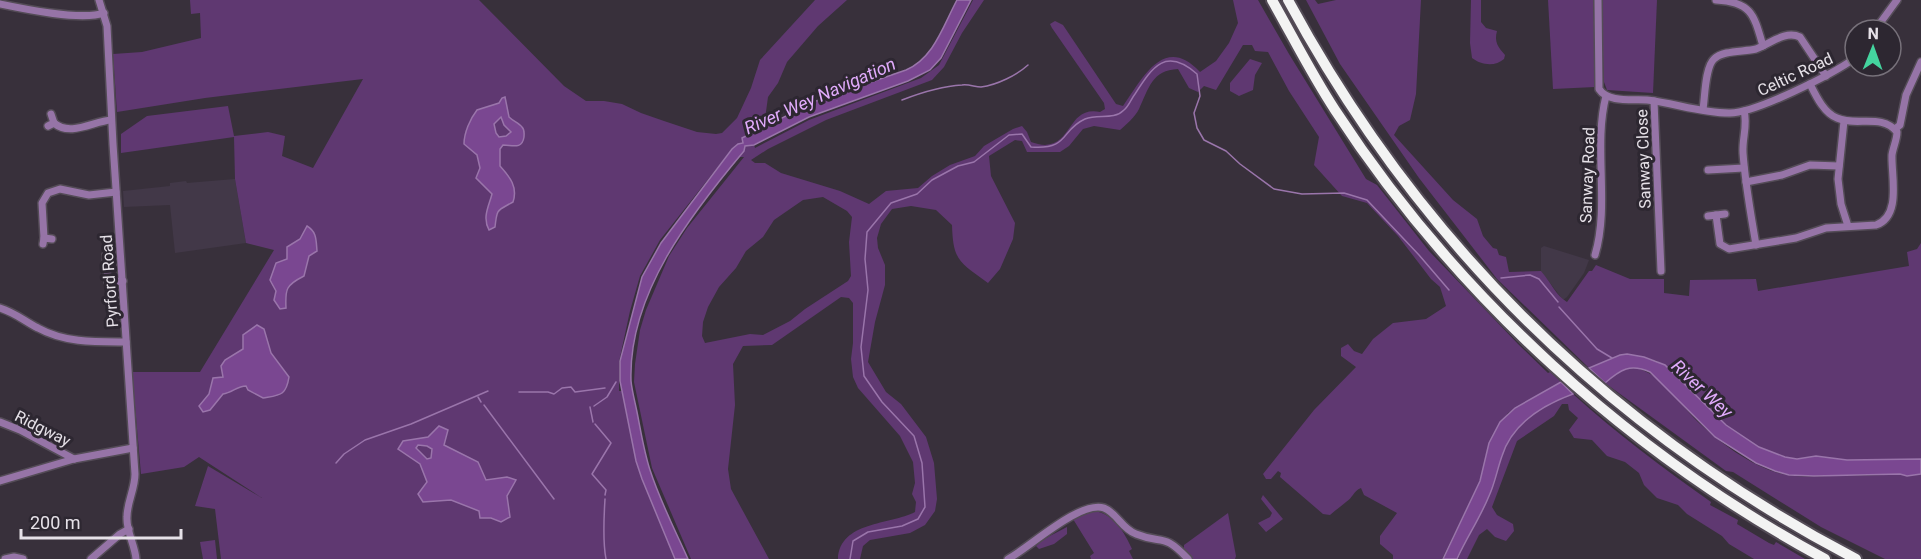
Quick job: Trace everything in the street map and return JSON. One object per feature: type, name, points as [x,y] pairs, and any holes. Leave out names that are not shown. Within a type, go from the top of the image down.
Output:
[{"type":"highway","points":[[1272,0],[1334,109],[1388,184],[1472,286],[1528,342],[1584,393],[1662,457],[1718,496],[1825,559]]},
{"type":"highway","points":[[1288,0],[1346,100],[1399,177],[1452,241],[1502,296],[1597,387],[1676,448],[1804,531],[1856,559]]},
{"type":"street","name":"Pyrford Road","points":[[99,0],[104,13],[108,45],[135,485],[127,511],[136,559]]},
{"type":"street","name":"Sanway Road","points":[[1594,255],[1599,235],[1606,96],[1599,89],[1598,81],[1598,0]]},
{"type":"street","points":[[1716,0],[1732,1],[1743,5],[1752,13],[1763,46]]},
{"type":"street","points":[[1883,18],[1894,3],[1884,0]]},
{"type":"street","points":[[0,4],[29,10],[89,16],[104,13]]},
{"type":"street","points":[[1703,109],[1707,76],[1714,59],[1724,54],[1763,46],[1783,36],[1795,34],[1805,41],[1826,76]]},
{"type":"street","points":[[1895,129],[1900,125],[1906,95],[1921,62]]},
{"type":"street","name":"Celtic Road","points":[[1744,111],[1810,84],[1843,65]]},
{"type":"street","points":[[1725,214],[1712,216],[1723,247],[1729,249],[1796,238],[1826,228],[1876,225],[1887,218],[1895,190],[1892,153],[1897,135],[1895,129],[1880,122],[1844,121],[1837,118],[1826,110],[1810,84]]},
{"type":"street","points":[[1606,96],[1730,113],[1744,111],[1747,121],[1743,149],[1744,168],[1756,245]]},
{"type":"street","name":"Sanway Close","points":[[1654,101],[1662,217],[1661,271]]},
{"type":"street","points":[[51,114],[51,125],[61,127],[81,128],[111,120]]},
{"type":"street","points":[[1844,121],[1839,191],[1848,226]]},
{"type":"street","points":[[1746,182],[1782,175],[1810,165],[1839,166]]},
{"type":"street","points":[[1708,170],[1744,168]]},
{"type":"street","points":[[46,241],[42,203],[48,193],[60,189],[84,195],[116,192]]},
{"type":"street","points":[[106,255],[108,282],[123,281]]},
{"type":"street","points":[[0,308],[21,316],[38,328],[67,338],[82,341],[126,342]]},
{"type":"street","name":"Ridgway","points":[[0,422],[74,459]]},
{"type":"street","name":"Ridgway","points":[[0,482],[74,459],[133,448]]},
{"type":"street","points":[[1008,559],[1059,523],[1097,507],[1109,511],[1125,528],[1135,534],[1172,543],[1188,559]]},
{"type":"street","points":[[91,559],[129,529]]},
{"type":"street","points":[[5,559],[14,557],[23,559]]},
{"type":"shaded area","points":[[190,0],[479,0],[564,86],[586,101],[622,104],[697,132],[716,134],[722,133],[737,118],[751,88],[760,60],[815,0],[847,0],[818,26],[787,62],[778,83],[768,97],[765,119],[754,131],[742,138],[741,145],[738,144],[732,149],[660,240],[640,276],[619,362],[619,391],[622,391],[636,461],[642,479],[675,559],[221,559],[215,509],[195,506],[208,466],[262,498],[199,457],[184,467],[141,474],[132,372],[200,372],[274,250],[246,243],[235,179],[234,137],[121,153],[121,134],[147,116],[228,106],[234,136],[268,132],[285,136],[282,156],[313,168],[363,79],[205,98],[117,112],[113,54],[142,52],[201,38],[200,13],[191,14]]},
{"type":"shaded area","points":[[957,0],[971,0],[941,58],[930,70],[908,81],[809,117],[754,145],[745,146],[744,151],[704,201],[666,257],[651,287],[640,317],[633,349],[631,381],[650,470],[688,559],[675,559],[636,461],[620,381],[620,361],[642,277],[661,243],[732,149],[743,143],[742,138],[816,101],[916,65],[937,40]]},
{"type":"shaded area","points":[[973,0],[984,0],[962,33],[944,67],[932,80],[826,120],[751,160],[755,163],[765,163],[781,173],[840,191],[869,204],[886,191],[918,188],[950,165],[975,156],[984,146],[1013,129],[1022,126],[1031,142],[1045,145],[1061,139],[1082,114],[1100,112],[1105,109],[1104,103],[1052,28],[1050,24],[1055,21],[1063,25],[1116,104],[1123,106],[1146,73],[1165,58],[1175,57],[1187,61],[1200,72],[1216,61],[1229,43],[1238,23],[1233,0],[1258,0],[1366,179],[1377,185],[1429,251],[1518,344],[1548,373],[1550,372],[1561,382],[1508,413],[1489,443],[1480,481],[1442,559],[1393,559],[1393,555],[1380,544],[1380,536],[1397,513],[1364,495],[1361,488],[1330,515],[1323,514],[1280,477],[1281,473],[1278,471],[1271,479],[1266,479],[1263,474],[1314,410],[1356,367],[1341,356],[1341,348],[1348,344],[1354,351],[1362,354],[1373,339],[1393,323],[1426,319],[1446,306],[1440,287],[1431,279],[1398,236],[1367,203],[1342,196],[1314,165],[1319,137],[1289,91],[1268,52],[1255,51],[1252,45],[1243,45],[1216,90],[1204,86],[1198,92],[1189,88],[1178,69],[1169,70],[1152,82],[1137,112],[1120,130],[1094,126],[1083,129],[1069,146],[1060,152],[1027,152],[1022,141],[1015,140],[989,156],[991,176],[1015,223],[1013,239],[1000,269],[988,283],[960,260],[954,247],[952,225],[936,210],[911,206],[892,209],[881,224],[877,238],[878,248],[885,265],[885,285],[868,362],[886,392],[901,404],[926,437],[934,463],[937,499],[935,511],[925,525],[910,533],[870,540],[863,546],[860,559],[838,559],[847,537],[868,526],[915,512],[916,502],[912,494],[915,483],[913,462],[900,436],[858,388],[853,377],[851,359],[853,303],[849,298],[841,297],[772,345],[743,346],[733,364],[735,405],[728,469],[731,489],[769,559],[691,559],[652,468],[634,382],[640,330],[669,256],[687,228],[744,157],[739,157],[745,146],[754,145],[755,148],[809,120],[921,78],[939,65]],"holes":[[[823,197],[847,211],[852,217],[849,242],[851,276],[848,281],[790,321],[763,335],[750,334],[705,343],[702,336],[703,322],[719,287],[736,268],[746,251],[763,237],[774,220],[803,200]]]},
{"type":"shaded area","points":[[1306,0],[1315,0],[1318,4],[1336,0],[1421,0],[1416,94],[1410,120],[1399,126],[1394,135],[1453,200],[1477,219],[1483,236],[1493,248],[1497,249],[1499,255],[1506,257],[1509,272],[1541,271],[1556,292],[1567,302],[1589,271],[1592,271],[1596,265],[1630,279],[1664,279],[1664,293],[1689,296],[1690,280],[1756,279],[1758,291],[1909,266],[1907,252],[1917,249],[1921,243],[1921,459],[1847,460],[1816,456],[1797,459],[1785,457],[1759,447],[1726,425],[1680,379],[1657,361],[1644,357],[1621,355],[1589,368],[1497,279],[1419,178],[1340,64]]},
{"type":"shaded area","points":[[1471,0],[1481,0],[1481,22],[1486,28],[1497,31],[1497,44],[1505,55],[1500,62],[1488,64],[1472,58]]},
{"type":"shaded area","points":[[1548,0],[1593,0],[1595,87],[1553,89]]},
{"type":"shaded area","points":[[1601,0],[1657,0],[1653,93],[1607,90],[1604,82]]},
{"type":"shaded area","points":[[1250,59],[1262,63],[1255,75],[1253,90],[1239,96],[1230,91],[1230,83]]},
{"type":"shaded area","points":[[505,97],[509,117],[523,128],[524,137],[519,145],[503,145],[500,149],[500,166],[512,182],[514,197],[513,202],[499,211],[495,227],[489,230],[486,216],[492,194],[476,178],[480,168],[477,155],[464,144],[464,140],[468,126],[477,110],[499,103]],"holes":[[[501,117],[504,125],[511,132],[499,137],[494,124]]]},
{"type":"shaded area","points":[[235,179],[246,243],[175,253],[170,205],[124,207],[123,191],[170,186],[170,183],[186,181],[187,183]]},
{"type":"shaded area","points":[[307,226],[314,234],[317,251],[309,256],[304,276],[288,288],[286,308],[280,309],[274,300],[276,291],[270,280],[276,263],[287,259],[287,247],[300,239]]},
{"type":"shaded area","points":[[1544,246],[1589,260],[1584,273],[1563,300],[1541,271],[1541,248]]},
{"type":"shaded area","points":[[257,325],[264,329],[271,353],[289,377],[286,388],[281,394],[263,398],[248,390],[246,386],[240,387],[223,394],[210,410],[203,412],[199,406],[209,394],[213,378],[223,377],[221,366],[225,360],[243,349],[243,335]]},
{"type":"shaded area","points":[[1627,354],[1644,357],[1665,365],[1726,425],[1759,447],[1797,459],[1816,456],[1847,460],[1921,459],[1921,474],[1814,476],[1789,475],[1775,471],[1756,463],[1715,437],[1650,372],[1637,368],[1626,369],[1605,383],[1589,368]]},
{"type":"shaded area","points":[[1636,368],[1662,383],[1697,421],[1726,445],[1748,460],[1770,470],[1802,476],[1921,474],[1921,559],[1885,559],[1821,527],[1733,472],[1726,471],[1605,383],[1620,370]]},
{"type":"shaded area","points":[[1561,382],[1573,394],[1540,410],[1513,434],[1502,456],[1485,504],[1457,559],[1443,559],[1480,481],[1489,443],[1500,422],[1515,408]]},
{"type":"shaded area","points":[[1573,394],[1640,450],[1711,502],[1710,505],[1738,520],[1737,524],[1769,543],[1774,545],[1776,542],[1805,559],[1754,559],[1729,544],[1722,536],[1687,514],[1678,505],[1657,498],[1644,485],[1639,473],[1625,462],[1607,456],[1592,440],[1574,438],[1569,430],[1578,418],[1569,410],[1568,404],[1562,404],[1554,416],[1517,441],[1492,507],[1497,515],[1513,524],[1514,531],[1506,541],[1495,537],[1487,529],[1479,535],[1467,559],[1458,559],[1489,496],[1503,452],[1515,432],[1541,409]]},
{"type":"shaded area","points":[[439,426],[448,430],[444,445],[478,462],[486,480],[507,477],[516,480],[507,496],[510,517],[501,522],[491,518],[480,518],[479,511],[451,500],[423,502],[418,494],[427,482],[420,464],[398,449],[403,441],[428,437]],"holes":[[[418,445],[432,449],[431,458],[427,459],[416,448]]]},
{"type":"shaded area","points":[[1263,495],[1283,519],[1266,532],[1258,523],[1270,517],[1272,513],[1261,499]]},
{"type":"shaded area","points":[[1093,511],[1107,515],[1117,524],[1132,549],[1129,551],[1133,559],[1091,559],[1090,556],[1094,553],[1073,519]]},
{"type":"shaded area","points":[[1228,513],[1235,559],[1192,559],[1184,549],[1184,545]]},
{"type":"shaded area","points":[[1067,527],[1067,534],[1054,544],[1039,549],[1036,546],[1044,539]]},
{"type":"shaded area","points":[[215,540],[217,559],[203,559],[200,542]]},
{"type":"waterway","points":[[850,559],[853,541],[868,532],[902,526],[918,519],[925,507],[922,463],[914,436],[882,402],[864,376],[861,347],[868,290],[865,259],[867,232],[891,203],[917,194],[932,180],[958,166],[974,162],[1009,135],[1022,134],[1031,147],[1043,147],[1059,142],[1077,123],[1085,119],[1120,113],[1127,107],[1148,75],[1161,63],[1177,62],[1197,74],[1200,96],[1194,113],[1197,128],[1204,140],[1226,151],[1274,189],[1302,194],[1344,193],[1367,200],[1449,290]]},
{"type":"waterway","points":[[902,100],[947,87],[965,85],[981,87],[994,84],[1013,76],[1028,65]]},
{"type":"waterway","points":[[1501,278],[1530,275],[1539,279],[1558,302]]},
{"type":"waterway","points":[[1559,307],[1597,349],[1612,358]]},
{"type":"waterway","points":[[594,406],[607,397],[616,382]]},
{"type":"waterway","points":[[519,392],[554,394],[562,388],[571,387],[575,392],[605,388]]},
{"type":"waterway","points":[[336,463],[344,454],[365,440],[411,424],[488,391]]},
{"type":"waterway","points":[[478,397],[481,402]]},
{"type":"waterway","points":[[484,405],[554,499]]},
{"type":"waterway","points":[[590,407],[593,422]]},
{"type":"waterway","points":[[595,424],[611,443],[592,474],[606,490],[605,495]]},
{"type":"waterway","points":[[605,499],[606,559]]},
{"type":"water label","name":"River Wey Navigation","points":[[820,96]]},
{"type":"water label","name":"River Wey","points":[[1702,389]]}]
